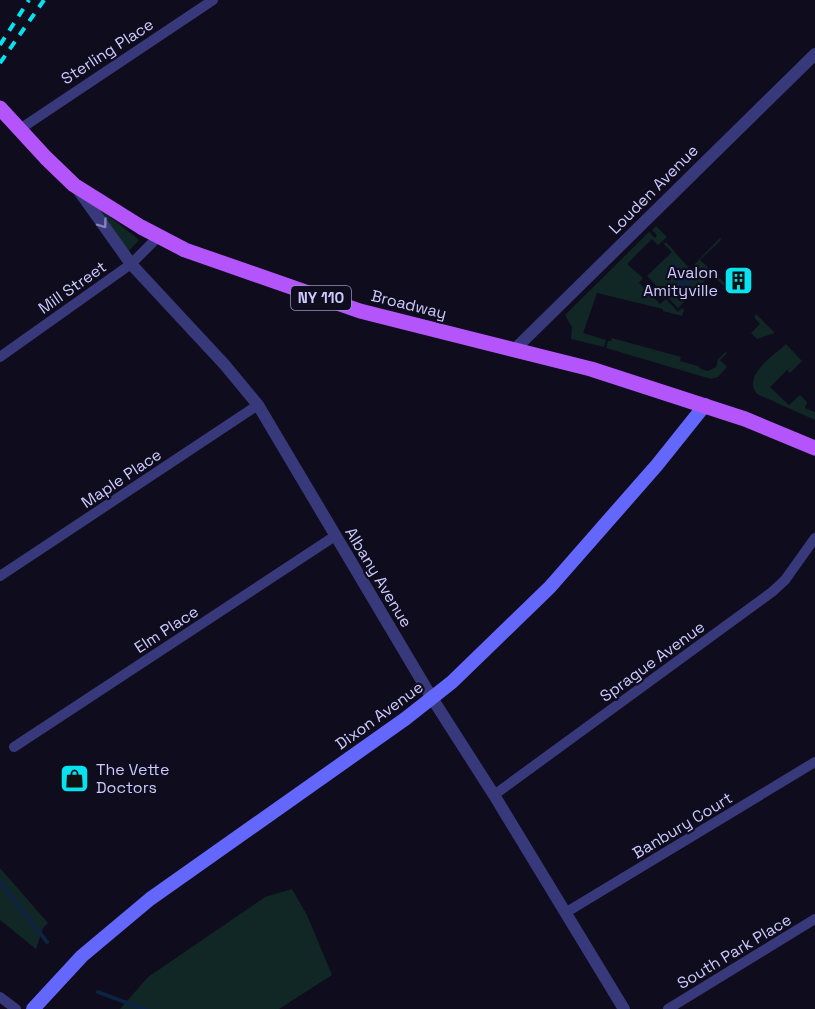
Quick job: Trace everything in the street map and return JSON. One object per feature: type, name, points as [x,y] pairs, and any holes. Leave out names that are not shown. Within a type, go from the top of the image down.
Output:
[{"type":"main road","name":"Broadway","points":[[0,108],[74,185],[158,237],[185,250],[360,311],[591,369],[745,419],[815,448]]},
{"type":"main road","name":"Dixon Avenue","points":[[33,1009],[82,956],[150,899],[453,682],[550,587],[657,465],[705,405]]},
{"type":"street","name":"Sterling Place","points":[[20,129],[213,0]]},
{"type":"street","name":"Louden Avenue","points":[[515,349],[815,54]]},
{"type":"street","name":"Albany Avenue","points":[[74,185],[131,264],[224,364],[258,405],[432,698],[565,913],[618,1007]]},
{"type":"street","name":"Mill Street","points":[[0,357],[131,264],[158,237]]},
{"type":"street","name":"Maple Place","points":[[0,576],[258,405]]},
{"type":"street","name":"Elm Place","points":[[14,747],[335,536]]},
{"type":"street","name":"Sprague Avenue","points":[[494,795],[772,592],[785,580],[815,538]]},
{"type":"street","name":"Banbury Court","points":[[565,913],[815,762]]},
{"type":"street","name":"South Park Place","points":[[668,1009],[815,920]]},
{"type":"street","points":[[0,997],[16,1009]]},
{"type":"green space","points":[[95,205],[139,240],[127,253]]},
{"type":"green space","points":[[656,226],[667,237],[658,245],[652,239],[627,264],[643,278],[639,283],[660,304],[666,299],[678,312],[682,308],[684,310],[682,316],[597,293],[583,333],[606,340],[604,347],[571,339],[572,327],[565,315],[649,232],[655,238],[657,235],[652,230]]},
{"type":"green space","points":[[720,238],[721,240],[700,260],[728,286],[726,288],[712,275],[708,279],[694,265]]},
{"type":"green space","points":[[666,242],[690,269],[692,268],[705,281],[678,308],[647,276],[672,252],[664,244]]},
{"type":"green space","points":[[756,314],[775,333],[757,339],[751,333],[760,324],[754,317]]},
{"type":"green space","points":[[612,338],[681,357],[680,361],[708,371],[716,367],[718,359],[726,352],[720,360],[727,367],[718,377],[711,379],[606,348],[608,341]]},
{"type":"green space","points":[[786,344],[802,361],[790,373],[787,370],[770,387],[789,405],[800,395],[807,402],[805,408],[815,412],[815,420],[757,394],[753,387],[756,373]]},
{"type":"green space","points":[[0,868],[48,923],[43,928],[36,949],[0,920]]},
{"type":"green space","points":[[292,889],[307,915],[332,975],[279,1009],[120,1009],[148,977],[265,897]]},
{"type":"water","points":[[674,261],[693,283],[685,288],[684,292],[672,276],[668,279],[664,274]]},
{"type":"waterway","points":[[0,882],[47,942]]},
{"type":"waterway","points":[[98,992],[148,1009]]},
{"type":"railway","points":[[0,45],[29,0]]},
{"type":"railway","points":[[0,63],[44,0]]},
{"type":"place","name":"Avalon Amityville","points":[[739,281]]},
{"type":"place","name":"The Vette Doctors","points":[[75,778]]}]
